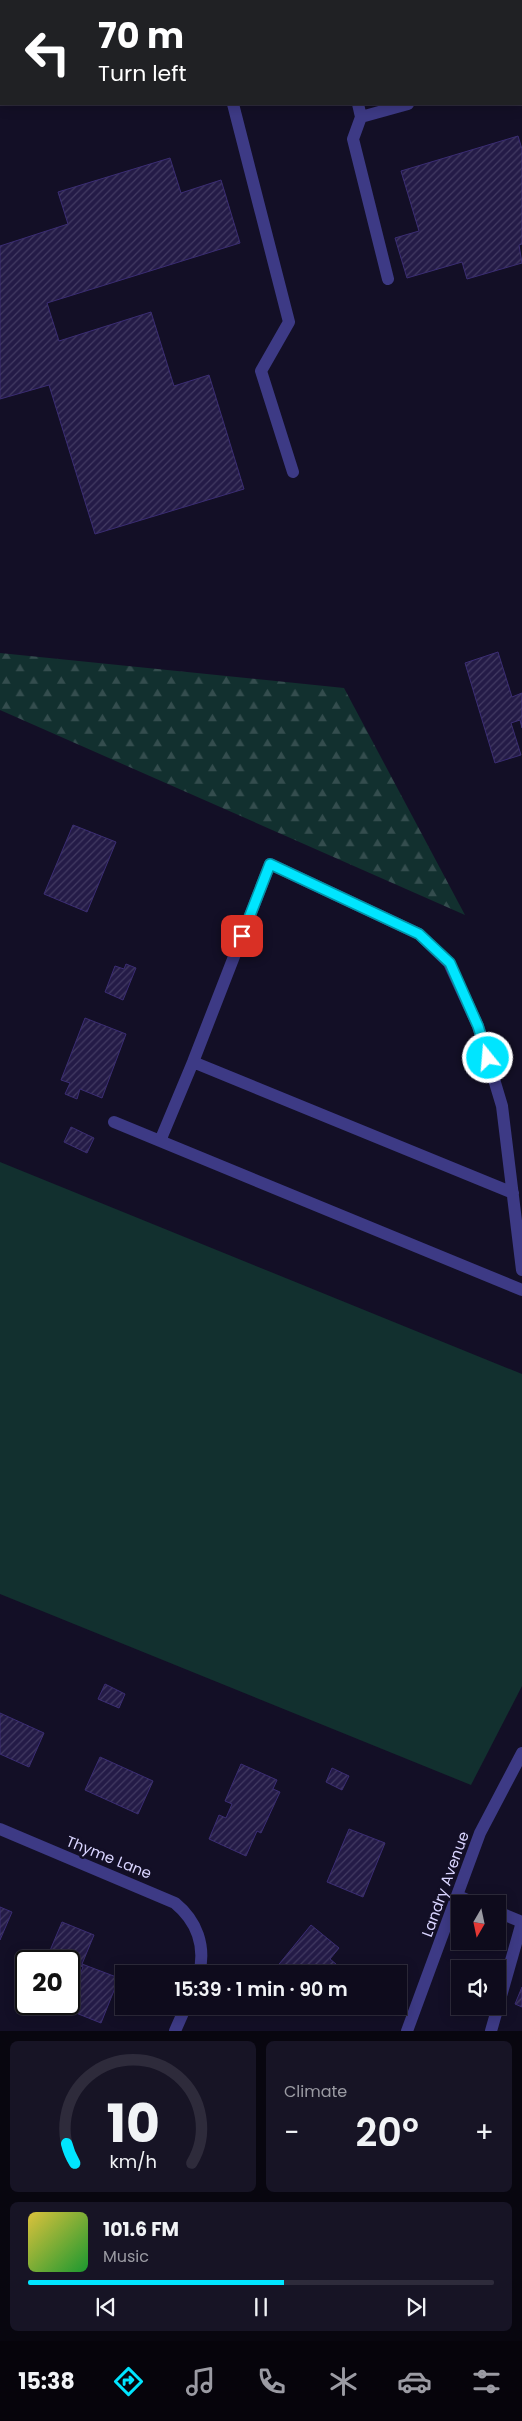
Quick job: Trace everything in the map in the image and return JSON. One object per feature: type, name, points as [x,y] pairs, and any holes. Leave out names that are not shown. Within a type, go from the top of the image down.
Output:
[{"type":"street","points":[[233,105],[289,322],[261,371],[293,472]]},
{"type":"street","points":[[358,105],[361,117],[353,139],[388,279]]},
{"type":"street","points":[[361,117],[404,105]]},
{"type":"street","points":[[160,1141],[193,1062],[270,864],[419,934],[450,963],[478,1026],[502,1106],[522,1270]]},
{"type":"street","points":[[193,1062],[513,1192]]},
{"type":"street","points":[[114,1122],[522,1290]]},
{"type":"street","name":"Landry Avenue","points":[[458,1895],[480,1833],[522,1753]]},
{"type":"street","name":"Thyme Lane","points":[[0,1829],[166,1898],[184,1910],[196,1928],[201,1949],[199,1965]]},
{"type":"street","name":"Landry Avenue","points":[[407,2031],[451,1915]]},
{"type":"street","points":[[491,2031],[522,1922],[506,1915]]},
{"type":"street","points":[[175,2031],[182,2015]]},
{"type":"green space","points":[[0,653],[344,688],[465,915],[0,710]]},
{"type":"green space","points":[[0,1162],[522,1374],[522,1686],[471,1785],[0,1594]]},
{"type":"building","points":[[518,136],[522,149],[522,244],[519,245],[522,263],[467,279],[462,262],[407,278],[395,238],[419,231],[401,171]]},
{"type":"building","points":[[170,158],[181,193],[221,180],[240,243],[47,303],[59,341],[151,312],[174,386],[209,375],[244,489],[95,534],[49,385],[0,399],[0,246],[68,224],[58,192]]},
{"type":"building","points":[[498,652],[512,697],[522,693],[522,728],[520,720],[511,723],[521,755],[495,763],[465,663]]},
{"type":"building","points":[[73,825],[116,842],[87,912],[44,894]]},
{"type":"building","points":[[126,964],[136,968],[123,1000],[105,992],[115,966],[124,969]]},
{"type":"building","points":[[85,1018],[126,1034],[102,1098],[80,1089],[77,1099],[65,1094],[70,1083],[61,1080]]},
{"type":"building","points":[[71,1127],[94,1138],[87,1153],[64,1142]]},
{"type":"building","points":[[105,1684],[125,1694],[119,1708],[98,1699]]},
{"type":"building","points":[[0,1713],[44,1733],[29,1767],[0,1754]]},
{"type":"building","points":[[100,1757],[153,1781],[138,1814],[85,1790]]},
{"type":"building","points":[[241,1764],[277,1780],[273,1789],[280,1792],[261,1833],[257,1831],[246,1856],[209,1839],[219,1815],[226,1818],[232,1804],[225,1801]]},
{"type":"building","points":[[332,1768],[349,1776],[342,1790],[326,1782]]},
{"type":"building","points":[[349,1829],[385,1843],[363,1897],[327,1882]]},
{"type":"building","points":[[0,1907],[12,1912],[0,1940]]},
{"type":"building","points":[[62,1922],[94,1935],[82,1964],[115,1976],[115,1988],[101,2023],[80,2015],[80,1974],[83,1967],[80,1966],[80,1950],[50,1950]]},
{"type":"building","points":[[311,1925],[339,1948],[330,1959],[335,1965],[278,1965]]},
{"type":"building","points":[[522,1987],[522,2007],[515,2004]]},
{"type":"route","points":[[242,936],[270,864],[419,934],[450,963],[478,1026],[488,1058]]}]
